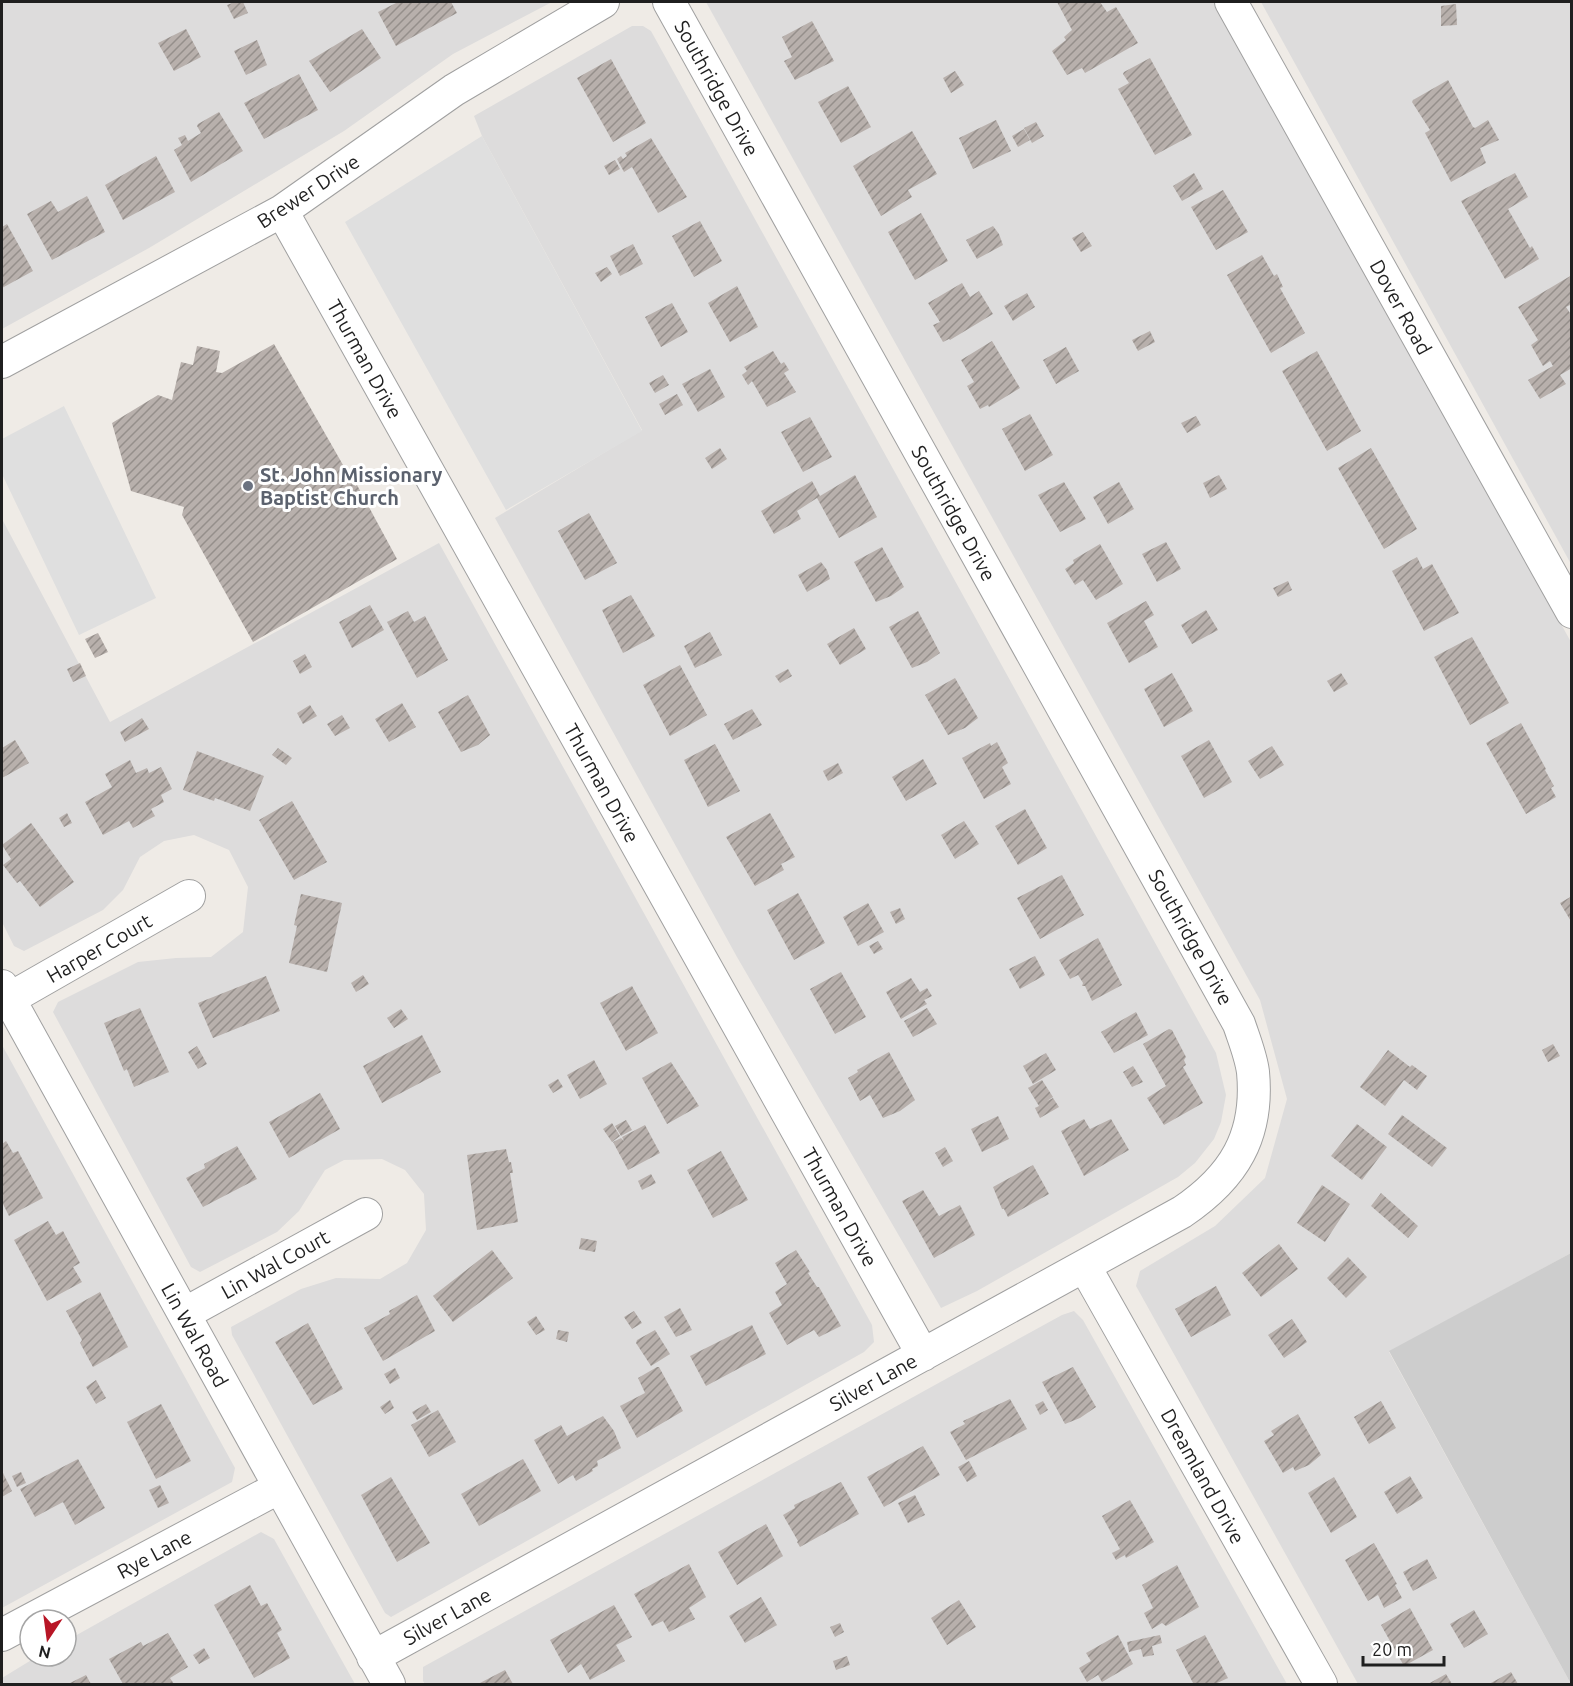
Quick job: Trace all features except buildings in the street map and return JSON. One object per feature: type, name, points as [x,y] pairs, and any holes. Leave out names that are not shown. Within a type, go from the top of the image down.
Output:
[{"type":"street","name":"Brewer Drive","points":[[2,362],[282,211],[454,90],[603,2]]},
{"type":"street","name":"Southridge Drive","points":[[669,2],[1239,1024]]},
{"type":"street","name":"Dover Road","points":[[1231,2],[1572,612]]},
{"type":"street","name":"Thurman Drive","points":[[282,211],[923,1355]]},
{"type":"street","name":"Harper Court","points":[[5,993],[189,896]]},
{"type":"street","name":"Lin Wal Road","points":[[5,993],[389,1684]]},
{"type":"street","name":"Silver Lane","points":[[373,1657],[1085,1266],[1182,1212],[1206,1196],[1226,1175],[1243,1147],[1253,1110],[1253,1071],[1239,1024]]},
{"type":"street","name":"Lin Wal Court","points":[[184,1314],[366,1214]]},
{"type":"street","name":"Dreamland Drive","points":[[1085,1266],[1321,1684]]},
{"type":"street","name":"Rye Lane","points":[[53,1608],[279,1488]]},
{"type":"street","name":"Rye Lane","points":[[2,1635],[18,1626]]},
{"type":"shaded area","points":[[2,2],[552,2],[453,54],[344,131],[149,248],[2,329]]},
{"type":"shaded area","points":[[706,2],[1214,2],[1571,642],[1571,1253],[1389,1352],[1571,1684],[1358,1684],[1136,1286],[1140,1271],[1215,1226],[1265,1178],[1287,1099],[1260,1000]]},
{"type":"shaded area","points":[[1261,2],[1571,2],[1571,564]]},
{"type":"shaded area","points":[[632,26],[643,26],[651,31],[1216,1053],[1226,1095],[1221,1122],[1214,1139],[1195,1163],[1178,1177],[977,1291],[941,1308],[737,957],[495,518],[642,430],[482,136],[474,116]]},
{"type":"shaded area","points":[[482,136],[642,431],[506,510],[345,222]]},
{"type":"shaded area","points":[[64,406],[156,598],[79,635],[2,474],[2,439]]},
{"type":"shaded area","points":[[2,519],[110,722],[439,543],[872,1325],[874,1342],[864,1352],[391,1617],[385,1613],[232,1335],[231,1327],[301,1289],[336,1278],[380,1279],[407,1263],[426,1230],[424,1194],[405,1170],[382,1159],[344,1160],[325,1170],[299,1211],[277,1232],[200,1272],[191,1267],[53,1012],[58,1002],[138,962],[211,957],[243,932],[248,887],[229,850],[194,835],[164,841],[140,857],[123,890],[103,910],[24,951],[14,946],[2,922]]},
{"type":"shaded area","points":[[2,1045],[235,1468],[232,1482],[2,1608]]},
{"type":"shaded area","points":[[1571,1253],[1571,1684],[1389,1351]]},
{"type":"shaded area","points":[[1074,1311],[1083,1320],[1287,1684],[425,1684],[423,1681],[423,1667],[1062,1315]]},
{"type":"shaded area","points":[[261,1532],[274,1539],[355,1684],[2,1684],[2,1678],[18,1668],[78,1668],[78,1634]]},
{"type":"place","name":"St. John Missionary Baptist Church","points":[[248,486]]}]
